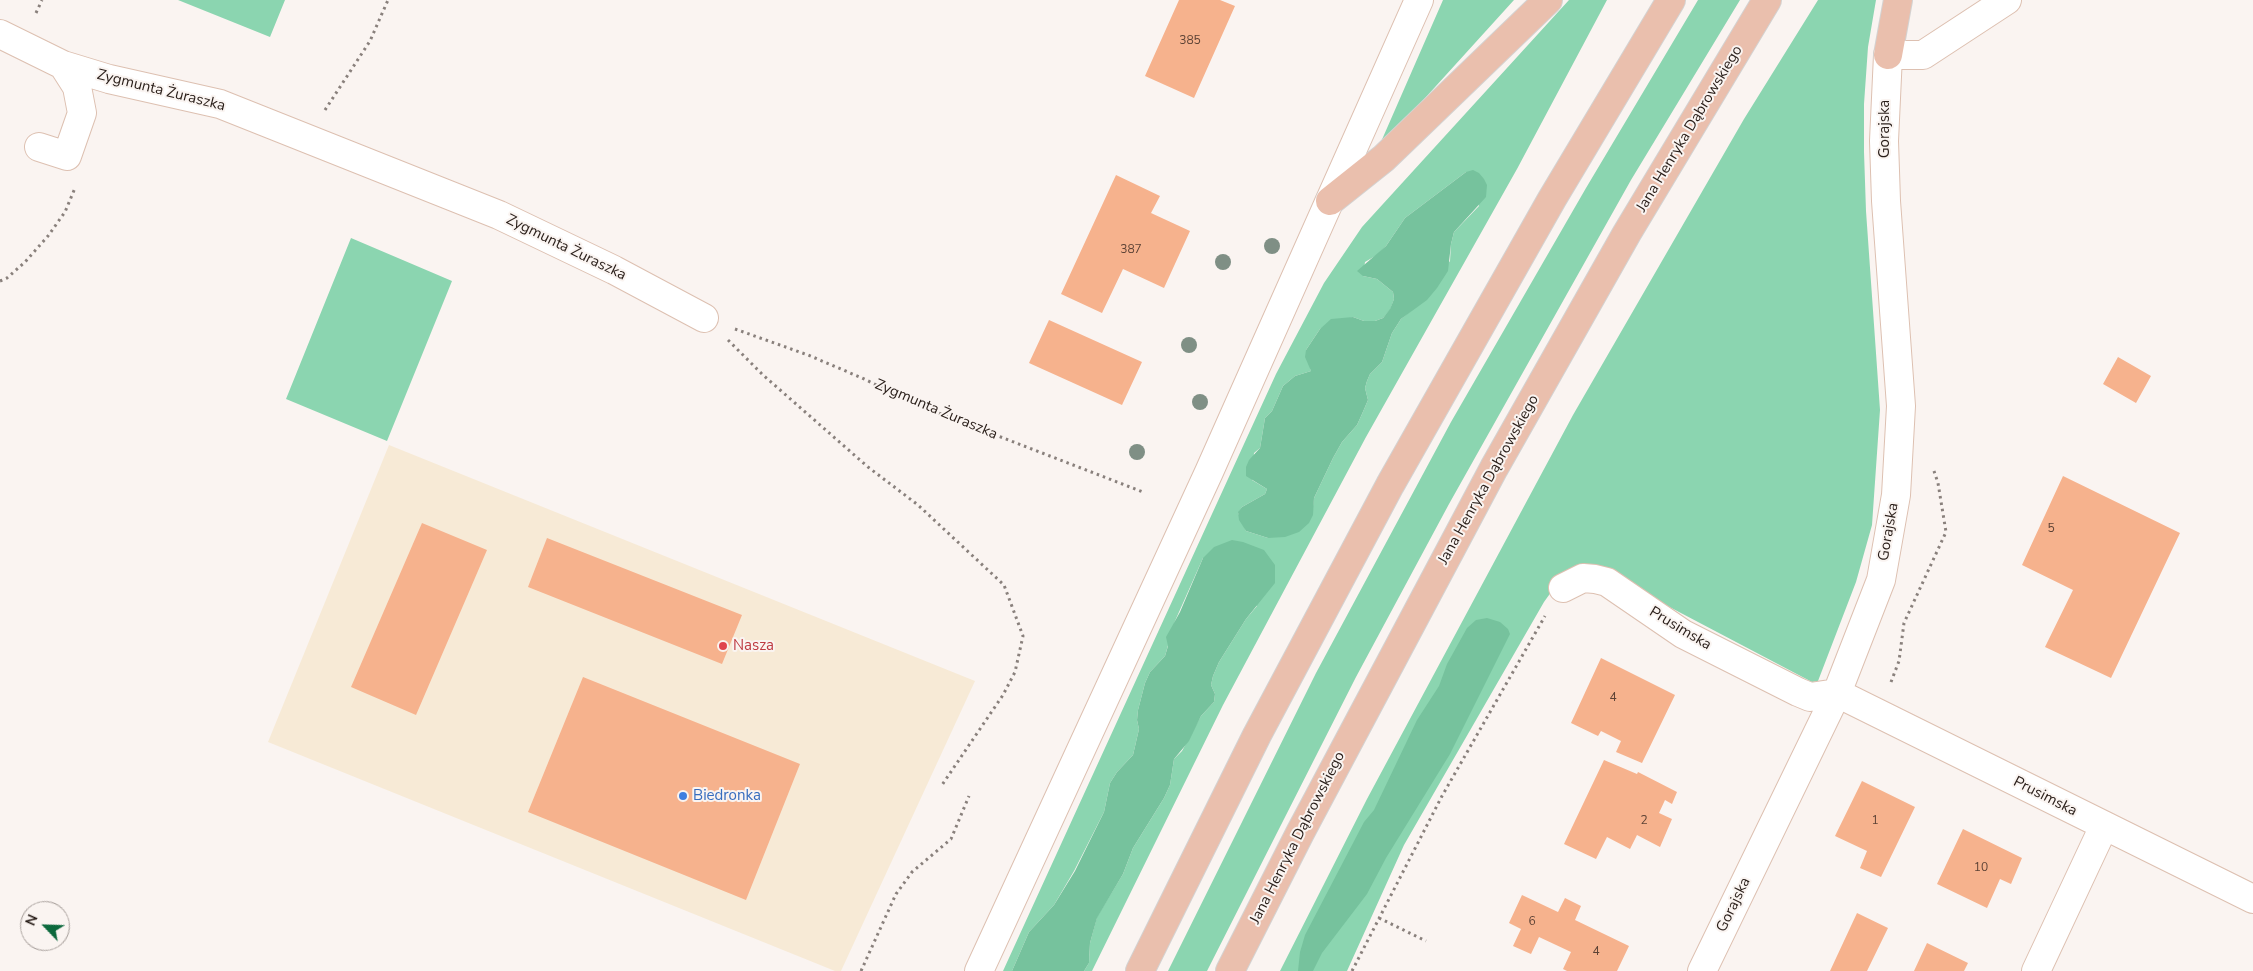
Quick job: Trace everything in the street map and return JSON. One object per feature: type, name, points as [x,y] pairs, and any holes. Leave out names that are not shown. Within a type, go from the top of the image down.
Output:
[{"type":"main road","points":[[1330,201],[1384,158],[1548,0]]},
{"type":"main road","points":[[1140,971],[1257,735],[1390,485],[1547,207],[1671,0]]},
{"type":"main road","name":"Jana Henryka Dąbrowskiego","points":[[1230,971],[1300,833],[1494,468],[1627,233],[1767,0]]},
{"type":"main road","points":[[1888,55],[1898,0]]},
{"type":"street","points":[[980,971],[1201,490],[1419,0]]},
{"type":"street","points":[[1888,55],[1923,55],[2007,0]]},
{"type":"street","name":"Zygmunta Żuraszka","points":[[0,34],[63,65],[109,79],[220,104],[305,140],[499,215],[614,270],[704,318]]},
{"type":"street","name":"Gorajska","points":[[1702,971],[1837,693],[1881,580],[1896,495],[1901,406],[1886,201],[1884,98],[1888,55]]},
{"type":"street","points":[[39,147],[67,156],[82,113],[77,87],[63,65]]},
{"type":"street","name":"Prusimska","points":[[1563,588],[1583,578],[1607,582],[1683,634],[1798,692],[1810,697],[1837,693],[2253,898]]},
{"type":"street","points":[[2036,971],[2104,826]]},
{"type":"path","points":[[305,140],[370,41],[388,0]]},
{"type":"path","points":[[0,281],[7,278],[25,262],[48,236],[65,212],[79,181],[67,156]]},
{"type":"path","points":[[704,318],[763,375],[868,467],[918,505],[1004,585],[1024,636],[1015,672],[1003,695],[942,785]]},
{"type":"path","name":"Zygmunta Żuraszka","points":[[704,318],[808,355],[918,405],[1016,444],[1125,483],[1142,492]]},
{"type":"path","points":[[1352,971],[1442,796],[1487,720],[1553,601],[1563,588]]},
{"type":"path","points":[[861,971],[896,894],[912,872],[951,839],[969,796]]},
{"type":"path","points":[[1379,918],[1426,941]]},
{"type":"shaded area","points":[[389,445],[975,681],[841,971],[835,971],[268,742]]},
{"type":"green space","points":[[178,0],[285,0],[270,37]]},
{"type":"green space","points":[[1443,0],[1514,0],[1377,151]]},
{"type":"green space","points":[[1569,0],[1607,0],[1517,169],[1366,437],[1223,705],[1092,971],[1084,971],[1089,963],[1090,943],[1097,917],[1123,874],[1133,848],[1164,798],[1170,785],[1174,759],[1182,751],[1201,716],[1214,702],[1215,694],[1211,685],[1219,662],[1246,619],[1257,606],[1203,558],[1175,621],[1165,656],[1150,672],[1145,683],[1138,710],[1137,720],[1139,729],[1133,755],[1117,772],[1110,783],[1104,812],[1074,871],[1054,905],[1029,932],[1012,971],[1003,971],[1276,374],[1324,283],[1362,227]],"holes":[[[1466,172],[1479,206],[1454,232],[1450,261],[1412,310],[1401,319],[1392,333],[1382,362],[1370,374],[1367,381],[1365,388],[1368,400],[1357,425],[1342,442],[1333,458],[1314,498],[1313,506],[1268,538],[1246,531],[1238,513],[1242,507],[1265,494],[1267,489],[1252,480],[1254,453],[1260,448],[1265,418],[1272,411],[1283,386],[1295,376],[1311,371],[1306,350],[1320,329],[1353,317],[1364,321],[1375,321],[1383,318],[1390,310],[1394,299],[1393,292],[1377,279],[1363,276],[1365,262],[1377,255],[1386,246],[1405,218]]]},
{"type":"green space","points":[[1698,0],[1740,0],[1631,180],[1449,504],[1356,677],[1207,971],[1168,971],[1316,673],[1451,422],[1586,188]]},
{"type":"green space","points":[[1818,0],[1876,0],[1868,47],[1864,104],[1864,152],[1866,211],[1880,410],[1872,525],[1856,582],[1818,681],[1812,682],[1603,572],[1554,588],[1544,602],[1404,845],[1347,971],[1280,971],[1367,799],[1573,415],[1744,119]]},
{"type":"green space","points":[[1473,170],[1479,173],[1487,185],[1486,197],[1454,232],[1448,271],[1437,288],[1427,300],[1401,319],[1392,333],[1382,362],[1370,374],[1367,381],[1365,388],[1368,400],[1357,425],[1342,442],[1314,498],[1313,515],[1309,523],[1299,532],[1285,537],[1268,538],[1246,531],[1239,520],[1238,512],[1242,507],[1265,494],[1267,489],[1246,476],[1246,467],[1249,460],[1260,448],[1265,418],[1272,411],[1283,386],[1295,376],[1311,371],[1305,357],[1306,350],[1320,329],[1331,319],[1353,317],[1364,321],[1375,321],[1383,318],[1390,309],[1394,299],[1393,292],[1377,279],[1363,276],[1357,271],[1386,246],[1405,218],[1466,172]]},
{"type":"green space","points":[[351,238],[452,281],[387,441],[286,399]]},
{"type":"green space","points":[[1232,540],[1264,550],[1275,565],[1275,583],[1246,619],[1219,662],[1211,685],[1215,694],[1214,702],[1201,716],[1189,741],[1174,759],[1170,785],[1164,798],[1133,848],[1123,874],[1097,918],[1090,943],[1089,963],[1084,971],[1012,971],[1029,932],[1054,905],[1075,871],[1104,812],[1110,783],[1117,772],[1133,755],[1139,729],[1137,720],[1138,710],[1145,683],[1150,672],[1165,656],[1168,646],[1166,637],[1180,612],[1203,558],[1214,547]]},
{"type":"green space","points":[[1487,618],[1500,622],[1508,629],[1510,634],[1450,754],[1386,858],[1367,894],[1322,953],[1313,971],[1298,971],[1300,952],[1305,935],[1364,822],[1374,810],[1417,720],[1439,686],[1447,664],[1467,628],[1476,620]]},
{"type":"building","points":[[1179,0],[1220,0],[1235,6],[1194,98],[1145,76]]},
{"type":"building","points":[[1116,175],[1160,196],[1151,213],[1190,231],[1164,288],[1123,269],[1102,313],[1061,294]]},
{"type":"building","points":[[1049,320],[1142,362],[1122,405],[1029,363]]},
{"type":"building","points":[[2118,357],[2151,376],[2136,403],[2103,384]]},
{"type":"building","points":[[2063,476],[2180,533],[2111,678],[2045,647],[2073,590],[2022,565]]},
{"type":"building","points":[[422,523],[487,550],[416,715],[351,687]]},
{"type":"building","points":[[547,538],[742,615],[722,664],[528,587]]},
{"type":"building","points":[[1601,658],[1675,695],[1642,763],[1616,752],[1621,741],[1601,731],[1598,736],[1571,723]]},
{"type":"building","name":"Biedronka","points":[[583,677],[800,764],[746,900],[528,812]]},
{"type":"building","points":[[1604,760],[1637,774],[1638,772],[1677,792],[1672,804],[1665,800],[1659,813],[1672,819],[1660,847],[1637,835],[1630,849],[1607,837],[1596,859],[1564,844]]},
{"type":"building","points":[[1862,781],[1915,807],[1881,877],[1860,868],[1867,851],[1835,836]]},
{"type":"building","points":[[1963,829],[2022,858],[2011,884],[2000,879],[1987,908],[1937,884]]},
{"type":"building","points":[[1522,895],[1558,912],[1565,898],[1581,906],[1575,920],[1629,946],[1617,971],[1567,971],[1563,969],[1571,952],[1539,937],[1531,954],[1513,946],[1521,929],[1509,923]]},
{"type":"building","points":[[1857,913],[1888,928],[1867,971],[1830,971]]},
{"type":"building","points":[[1927,943],[1968,963],[1964,971],[1914,971]]},
{"type":"place","name":"Nasza","points":[[723,646]]},
{"type":"place","name":"Biedronka","points":[[683,796]]}]
